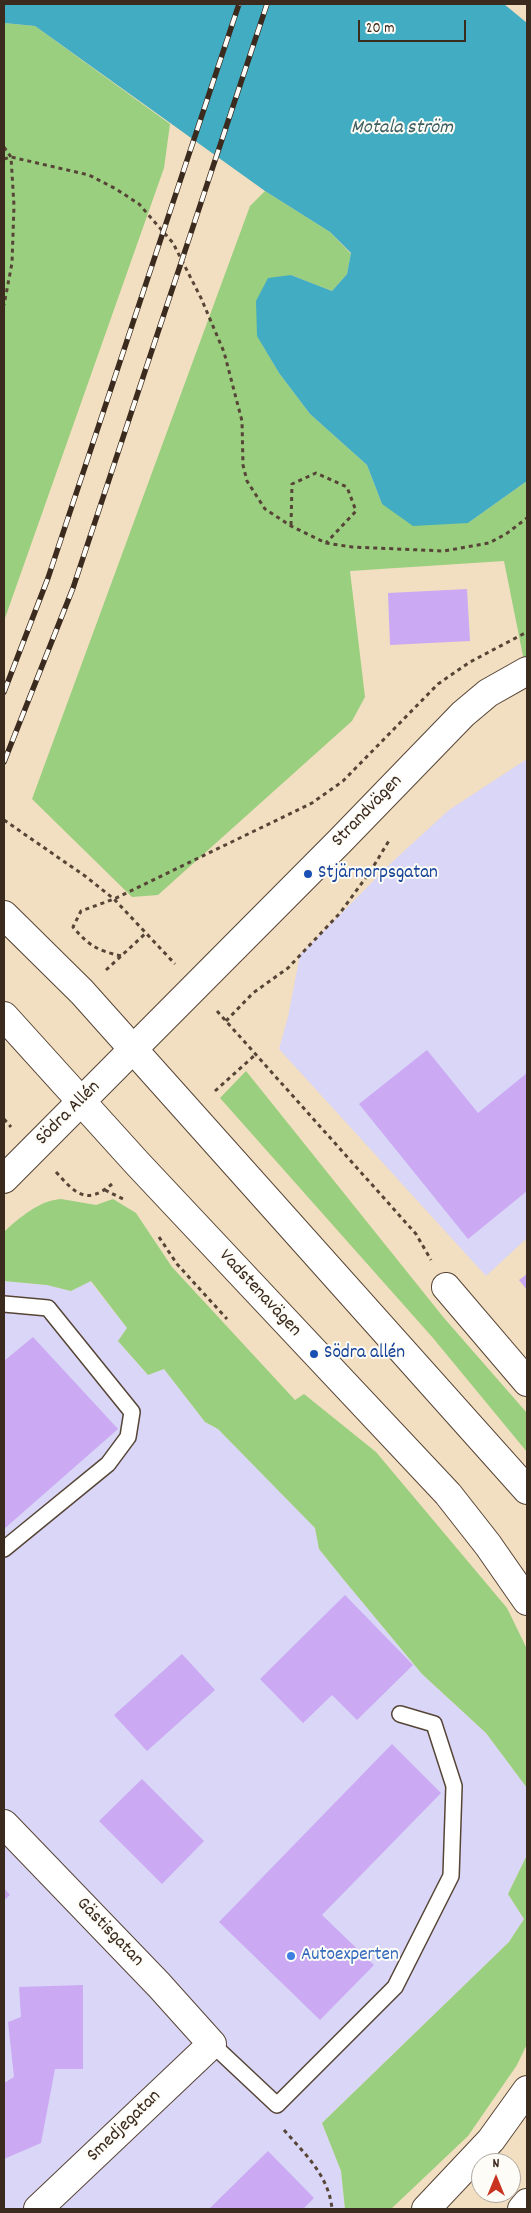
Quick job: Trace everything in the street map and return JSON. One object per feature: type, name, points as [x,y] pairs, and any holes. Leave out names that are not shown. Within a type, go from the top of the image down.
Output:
[{"type":"main road","name":"Strandvägen","points":[[134,1049],[463,714],[488,693],[527,671]]},
{"type":"main road","points":[[4,915],[82,992],[134,1049],[527,1490]]},
{"type":"main road","name":"Vadstenavägen","points":[[4,1016],[314,1354],[448,1494],[488,1545],[527,1600]]},
{"type":"main road","name":"Södra Allén","points":[[4,1179],[134,1049]]},
{"type":"main road","points":[[446,1287],[527,1382]]},
{"type":"main road","name":"Gästisgatan","points":[[4,1824],[159,1985],[212,2044]]},
{"type":"main road","name":"Smedjegatan","points":[[38,2209],[212,2044]]},
{"type":"main road","points":[[426,2209],[491,2140],[527,2090]]},
{"type":"main road","points":[[522,2209],[527,2203]]},
{"type":"lane","points":[[4,1304],[48,1308],[132,1412],[128,1437],[108,1464],[4,1549]]},
{"type":"lane","points":[[212,2044],[277,2105],[395,1987],[451,1876],[454,1786],[434,1724],[400,1714]]},
{"type":"path","points":[[4,147],[11,157],[14,206],[12,263],[4,305]]},
{"type":"path","points":[[4,159],[11,157],[89,175],[139,204],[173,244],[201,298],[224,352],[242,421],[243,465],[247,482],[265,509],[291,526],[326,542],[352,547],[444,551],[489,543],[506,534],[527,518]]},
{"type":"path","points":[[291,526],[292,484],[316,472],[347,488],[356,511],[326,542]]},
{"type":"path","points":[[121,956],[102,952],[88,944],[73,927],[81,911],[114,899],[312,803],[342,781],[438,684],[470,662],[527,632]]},
{"type":"path","points":[[4,820],[85,876],[114,899],[196,986],[416,1234],[446,1287]]},
{"type":"path","points":[[226,1021],[253,993],[288,968],[340,913],[370,872],[393,834]]},
{"type":"path","points":[[105,1190],[133,1205]]},
{"type":"path","points":[[156,1233],[177,1264],[227,1319]]},
{"type":"path","points":[[277,2105],[283,2128],[318,2168],[327,2186],[332,2209]]},
{"type":"shaded area","points":[[527,759],[527,1238],[486,1276],[279,1049],[288,1017],[300,955],[391,863],[449,810]]},
{"type":"shaded area","points":[[4,1281],[47,1285],[71,1291],[90,1281],[127,1328],[118,1341],[148,1375],[164,1369],[205,1422],[218,1429],[315,1528],[319,1549],[344,1580],[422,1674],[486,1733],[527,1788],[527,1855],[508,1894],[524,1919],[509,1942],[322,2123],[341,2171],[345,2209],[4,2209]]},
{"type":"green space","points":[[4,23],[35,26],[170,124],[164,168],[4,621]]},
{"type":"green space","points":[[265,191],[330,232],[351,254],[347,274],[332,291],[291,275],[257,335],[279,373],[310,414],[367,465],[382,504],[468,523],[527,481],[527,676],[504,561],[350,571],[365,697],[352,721],[158,895],[132,897],[32,799],[250,206]]},
{"type":"green space","points":[[246,1071],[444,1318],[527,1413],[527,1452],[433,1338],[220,1098]]},
{"type":"green space","points":[[61,1199],[96,1205],[113,1199],[136,1213],[172,1267],[295,1400],[304,1394],[376,1452],[507,1608],[527,1649],[527,1788],[486,1733],[422,1674],[344,1580],[319,1549],[315,1528],[218,1429],[205,1422],[164,1369],[148,1375],[118,1341],[127,1328],[91,1281],[71,1291],[47,1285],[4,1281],[4,1232],[38,1206]]},
{"type":"green space","points":[[527,1855],[527,2044],[517,2065],[468,2136],[391,2209],[345,2209],[341,2171],[322,2123],[509,1942],[524,1919],[508,1894]]},
{"type":"water","name":"Motala ström","points":[[4,4],[504,4],[527,23],[527,481],[468,523],[413,526],[382,504],[367,465],[310,414],[279,373],[257,336],[256,301],[268,278],[291,275],[332,291],[347,274],[351,253],[330,232],[265,191],[35,26],[4,23]]},
{"type":"building","points":[[467,589],[470,641],[390,645],[388,593]]},
{"type":"building","points":[[427,1050],[478,1113],[527,1073],[527,1191],[468,1239],[359,1104]]},
{"type":"building","points":[[527,1274],[527,1290],[519,1280]]},
{"type":"building","points":[[33,1337],[118,1429],[4,1529],[4,1361]]},
{"type":"building","points":[[345,1595],[413,1665],[357,1720],[332,1695],[303,1723],[260,1679]]},
{"type":"building","points":[[182,1654],[215,1690],[147,1751],[114,1715]]},
{"type":"building","points":[[392,1744],[441,1793],[322,1915],[374,1965],[320,2020],[219,1922]]},
{"type":"building","points":[[142,1779],[204,1841],[162,1884],[99,1821]]},
{"type":"building","points":[[4,1888],[10,1895],[4,1900]]},
{"type":"building","points":[[83,1985],[83,2069],[55,2069],[41,2143],[4,2159],[4,2083],[14,2077],[8,2022],[21,2017],[19,1987]]},
{"type":"building","points":[[268,2151],[314,2198],[303,2209],[209,2209]]},
{"type":"railway","points":[[4,692],[48,578],[239,4]]},
{"type":"railway","points":[[4,762],[73,588],[267,4]]},
{"type":"place","name":"Stjärnorpsgatan","points":[[308,874]]},
{"type":"place","name":"Södra allén","points":[[314,1354]]},
{"type":"place","name":"Autoexperten","points":[[291,1956]]}]
